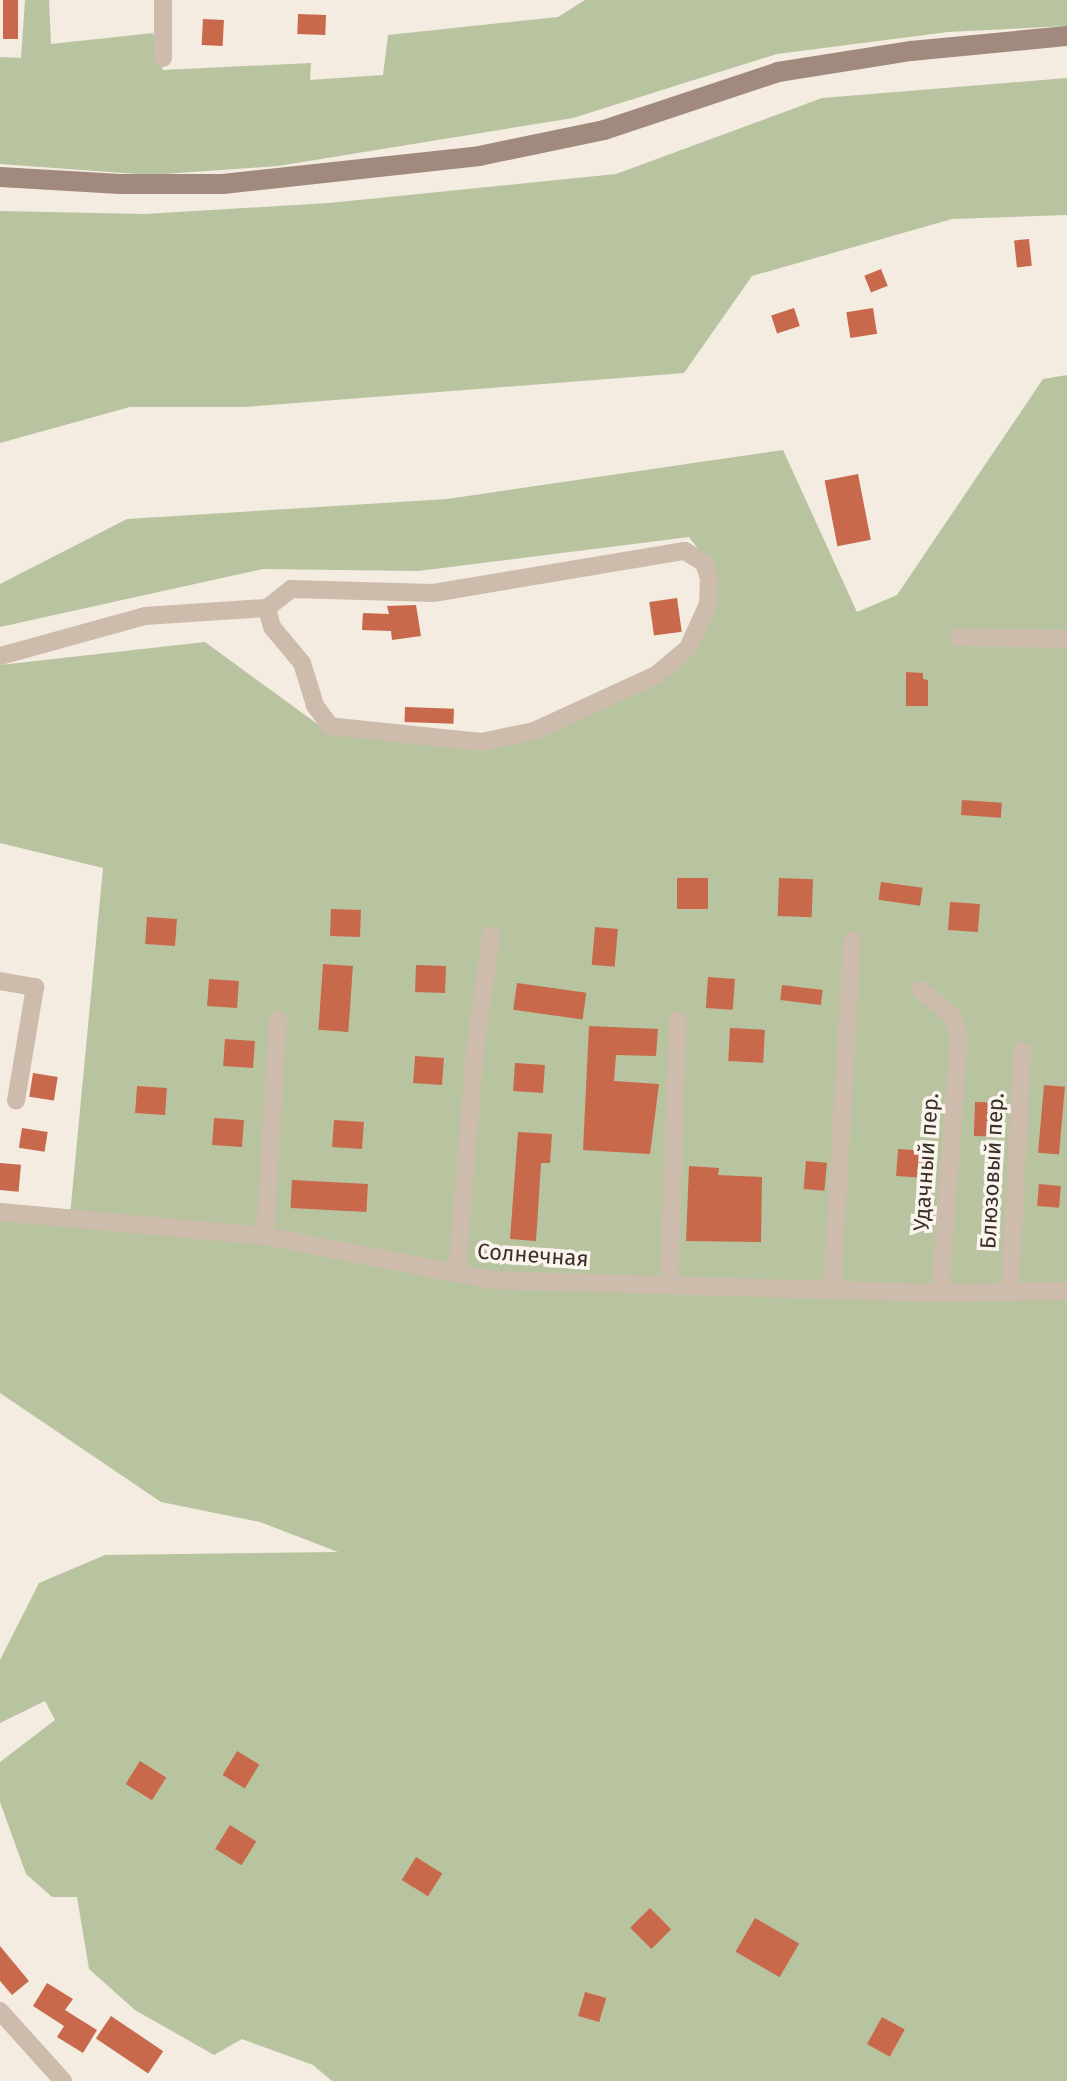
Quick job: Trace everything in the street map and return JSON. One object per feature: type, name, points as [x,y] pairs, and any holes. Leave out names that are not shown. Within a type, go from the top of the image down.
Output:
[{"type":"main road","points":[[0,177],[223,184],[479,156],[604,130],[778,72],[911,51],[1067,36]]},
{"type":"street","points":[[163,0],[163,58]]},
{"type":"street","points":[[0,656],[145,616],[267,608],[291,589],[433,593],[647,554],[685,551],[704,563],[709,578],[708,604],[688,648],[656,675],[534,731],[481,742],[330,726],[315,705],[302,663],[272,627],[267,608]]},
{"type":"street","points":[[959,637],[1067,639]]},
{"type":"street","points":[[457,1273],[475,1051],[491,935]]},
{"type":"street","points":[[832,1290],[852,941]]},
{"type":"street","points":[[0,981],[35,987],[16,1100]]},
{"type":"street","name":"Удачный пер.","points":[[921,990],[952,1016],[959,1036],[940,1293]]},
{"type":"street","points":[[265,1236],[278,1019]]},
{"type":"street","points":[[669,1285],[678,1020]]},
{"type":"street","name":"Блюзовый пер.","points":[[1010,1292],[1022,1051]]},
{"type":"street","name":"Солнечная","points":[[0,1212],[265,1236],[492,1280],[940,1293],[1067,1291]]},
{"type":"street","points":[[0,2011],[63,2081]]},
{"type":"green space","points":[[25,0],[49,0],[51,44],[153,33],[163,70],[311,63],[310,80],[383,75],[388,35],[558,17],[585,0],[1067,0],[1067,26],[948,32],[777,54],[573,118],[278,166],[150,175],[0,164],[0,57],[21,58]]},
{"type":"green space","points":[[1067,78],[1067,215],[952,219],[752,276],[684,373],[245,407],[130,407],[0,443],[0,211],[145,214],[329,203],[616,174],[822,98]]},
{"type":"green space","points":[[1067,375],[1067,2081],[332,2081],[313,2065],[242,2039],[214,2055],[135,2010],[89,1969],[77,1897],[52,1897],[26,1874],[0,1802],[0,1762],[55,1720],[45,1701],[0,1723],[0,1660],[39,1583],[105,1555],[338,1552],[260,1522],[161,1502],[0,1393],[0,1218],[69,1226],[103,868],[0,843],[0,665],[205,642],[331,734],[533,736],[677,653],[717,574],[689,537],[418,571],[263,569],[0,627],[0,584],[127,519],[447,499],[783,450],[857,612],[897,595],[1043,379]]},
{"type":"building","points":[[3,0],[18,0],[18,39],[3,39]]},
{"type":"building","points":[[298,14],[326,15],[325,35],[297,34]]},
{"type":"building","points":[[203,19],[224,20],[223,46],[202,45]]},
{"type":"building","points":[[1029,239],[1032,266],[1017,267],[1014,241]]},
{"type":"building","points":[[881,269],[888,286],[871,292],[864,276]]},
{"type":"building","points":[[794,308],[800,326],[777,333],[771,315]]},
{"type":"building","points":[[873,308],[877,334],[850,338],[846,312]]},
{"type":"building","points":[[858,474],[871,540],[837,546],[825,480]]},
{"type":"building","points":[[677,598],[682,632],[654,636],[649,602]]},
{"type":"building","points":[[416,605],[421,636],[392,640],[391,631],[362,630],[363,613],[389,614],[387,606]]},
{"type":"building","points":[[906,672],[923,673],[923,679],[928,680],[928,706],[906,706]]},
{"type":"building","points":[[405,707],[454,709],[453,724],[404,722]]},
{"type":"building","points":[[962,800],[1002,803],[1001,818],[961,815]]},
{"type":"building","points":[[677,878],[708,878],[708,909],[677,909]]},
{"type":"building","points":[[779,878],[813,879],[812,917],[778,916]]},
{"type":"building","points":[[881,882],[923,888],[920,906],[878,900]]},
{"type":"building","points":[[950,902],[980,904],[978,932],[948,930]]},
{"type":"building","points":[[331,909],[361,910],[360,937],[330,936]]},
{"type":"building","points":[[147,917],[177,919],[175,946],[145,944]]},
{"type":"building","points":[[595,927],[618,929],[615,967],[592,965]]},
{"type":"building","points":[[323,964],[353,966],[348,1032],[318,1030]]},
{"type":"building","points":[[416,965],[446,966],[445,993],[415,992]]},
{"type":"building","points":[[708,977],[735,979],[733,1010],[706,1008]]},
{"type":"building","points":[[209,979],[239,981],[237,1008],[207,1006]]},
{"type":"building","points":[[517,983],[586,993],[583,1019],[513,1010]]},
{"type":"building","points":[[782,985],[823,990],[821,1005],[780,1000]]},
{"type":"building","points":[[589,1026],[658,1029],[656,1056],[616,1055],[614,1081],[659,1084],[650,1154],[583,1150]]},
{"type":"building","points":[[730,1028],[765,1030],[763,1063],[728,1061]]},
{"type":"building","points":[[225,1039],[255,1041],[253,1068],[223,1066]]},
{"type":"building","points":[[415,1056],[444,1058],[442,1085],[413,1083]]},
{"type":"building","points":[[515,1063],[545,1065],[543,1093],[513,1091]]},
{"type":"building","points":[[33,1073],[58,1077],[54,1101],[29,1097]]},
{"type":"building","points":[[1044,1085],[1065,1087],[1059,1155],[1038,1153]]},
{"type":"building","points":[[137,1086],[167,1088],[165,1115],[135,1113]]},
{"type":"building","points":[[975,1102],[1000,1103],[999,1137],[974,1136]]},
{"type":"building","points":[[214,1118],[244,1120],[242,1147],[212,1145]]},
{"type":"building","points":[[334,1120],[364,1122],[362,1149],[332,1147]]},
{"type":"building","points":[[22,1128],[48,1132],[45,1152],[19,1148]]},
{"type":"building","points":[[518,1132],[552,1134],[550,1163],[541,1163],[536,1241],[510,1239]]},
{"type":"building","points":[[898,1149],[928,1151],[926,1178],[896,1176]]},
{"type":"building","points":[[806,1161],[827,1163],[824,1191],[804,1189]]},
{"type":"building","points":[[0,1163],[21,1165],[19,1192],[0,1190]]},
{"type":"building","points":[[689,1166],[719,1168],[718,1175],[762,1177],[761,1242],[686,1241]]},
{"type":"building","points":[[292,1180],[368,1184],[366,1212],[291,1208]]},
{"type":"building","points":[[1039,1184],[1061,1186],[1059,1208],[1037,1206]]},
{"type":"building","points":[[237,1751],[259,1764],[245,1788],[223,1775]]},
{"type":"building","points":[[140,1761],[166,1777],[152,1800],[126,1784]]},
{"type":"building","points":[[230,1825],[256,1841],[241,1865],[215,1849]]},
{"type":"building","points":[[416,1857],[442,1873],[428,1896],[402,1880]]},
{"type":"building","points":[[650,1908],[671,1929],[651,1949],[630,1928]]},
{"type":"building","points":[[755,1918],[799,1943],[780,1977],[736,1952]]},
{"type":"building","points":[[0,1946],[29,1981],[12,1995],[0,1981]]},
{"type":"building","points":[[47,1983],[73,1999],[65,2010],[97,2030],[83,2053],[57,2037],[64,2026],[33,2006]]},
{"type":"building","points":[[585,1992],[606,1998],[599,2022],[578,2016]]},
{"type":"building","points":[[111,2016],[163,2051],[148,2074],[96,2038]]},
{"type":"building","points":[[882,2017],[905,2030],[890,2057],[867,2044]]}]
